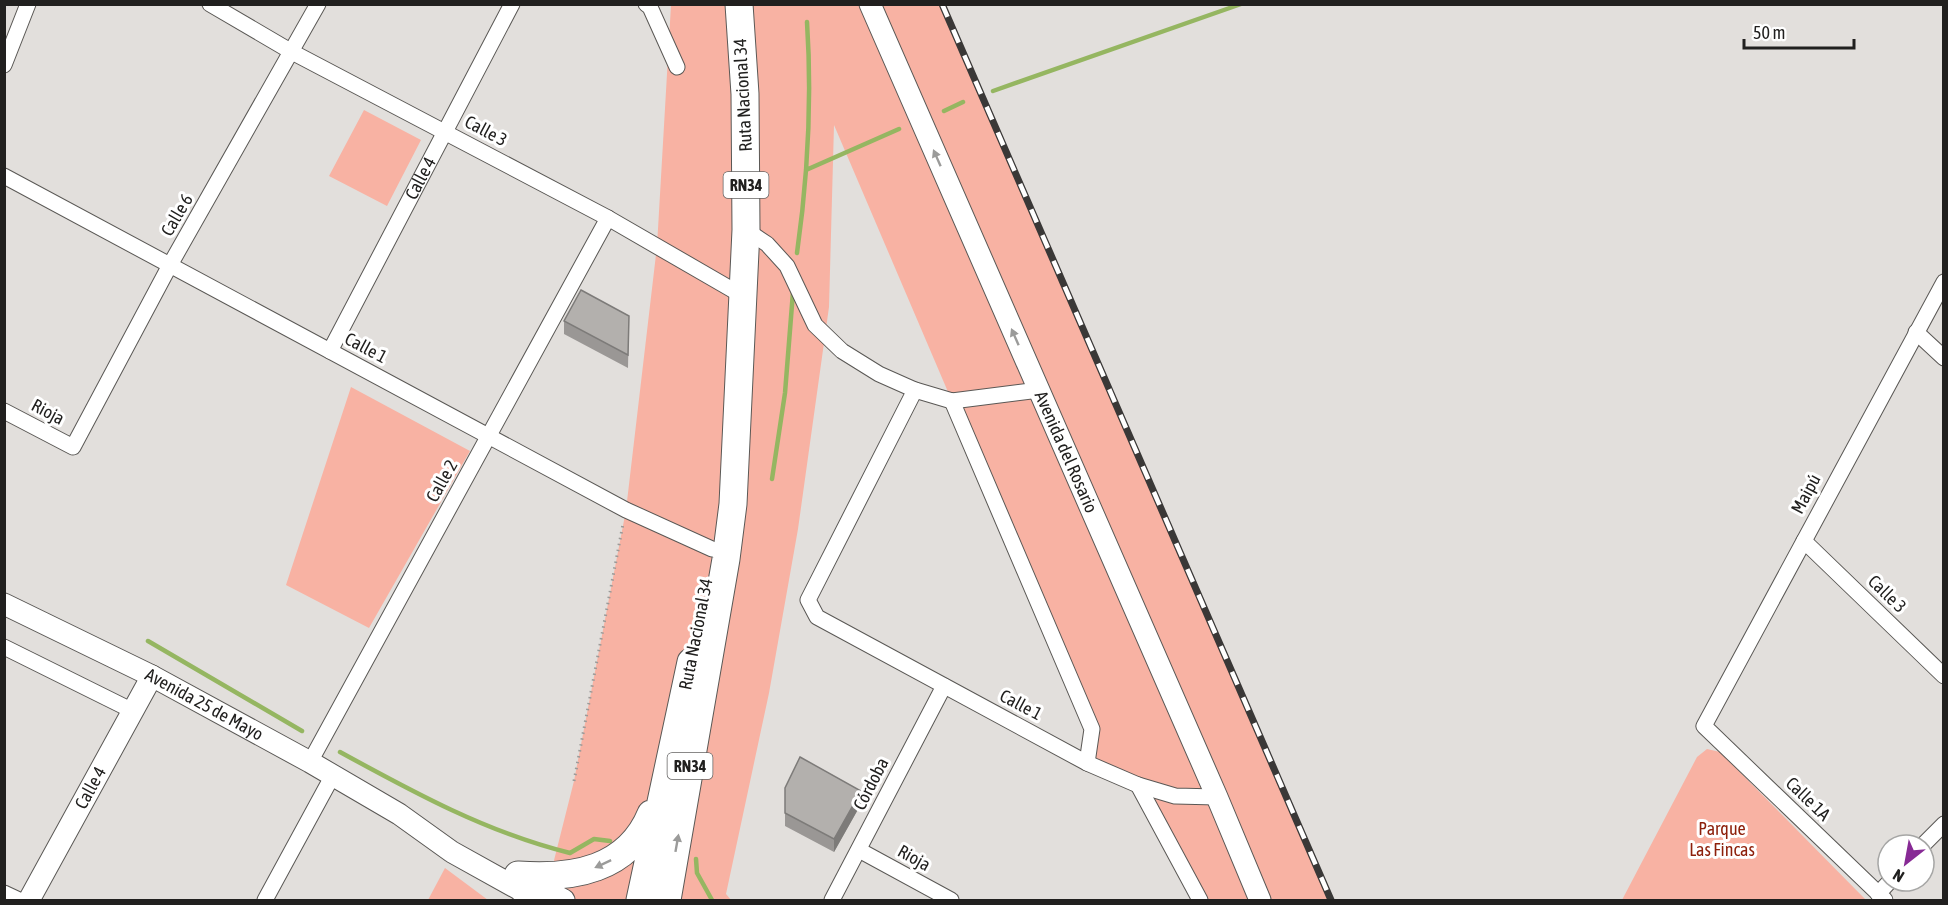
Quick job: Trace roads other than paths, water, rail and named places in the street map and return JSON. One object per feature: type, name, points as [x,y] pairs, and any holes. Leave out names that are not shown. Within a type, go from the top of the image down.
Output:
[{"type":"highway","name":"Ruta Nacional 34","points":[[667,900],[726,559],[733,504],[746,230],[745,94],[739,4]]},
{"type":"highway","name":"Ruta Nacional 34","points":[[640,900],[696,642],[740,365]]},
{"type":"highway","name":"RN34","points":[[529,892],[548,877],[582,872],[600,866],[632,845],[646,827],[651,814],[676,726]]},
{"type":"main road","name":"Avenida del Rosario","points":[[870,4],[1260,900]]},
{"type":"main road","name":"Avenida 25 de Mayo","points":[[4,604],[152,676],[310,762],[399,814],[458,841],[529,892],[564,900]]},
{"type":"main road","name":"Calle 4","points":[[30,900],[152,676]]},
{"type":"street","points":[[4,65],[28,4]]},
{"type":"street","name":"Calle 3","points":[[210,4],[292,51],[608,218],[743,296]]},
{"type":"street","name":"Calle 6","points":[[73,447],[170,265],[318,4]]},
{"type":"street","name":"Calle 4","points":[[330,351],[512,4]]},
{"type":"street","points":[[646,4],[650,7],[677,67]]},
{"type":"street","name":"Calle 1","points":[[4,176],[626,510],[712,549]]},
{"type":"street","name":"Calle 2","points":[[310,762],[608,218]]},
{"type":"street","points":[[746,230],[767,244],[787,266],[815,325],[842,351],[879,374],[915,390],[952,401],[1039,390]]},
{"type":"street","name":"Maipú","points":[[1704,726],[1944,282]]},
{"type":"street","points":[[1916,332],[1944,358]]},
{"type":"street","name":"Calle 1","points":[[915,390],[807,600],[817,617],[1087,763],[1138,785],[1175,796],[1217,797]]},
{"type":"street","points":[[952,401],[1092,729],[1087,763]]},
{"type":"street","name":"Rioja","points":[[4,411],[73,447]]},
{"type":"street","name":"Calle 3","points":[[1804,541],[1944,676]]},
{"type":"street","points":[[4,647],[133,711]]},
{"type":"street","name":"Córdoba","points":[[832,900],[944,686]]},
{"type":"street","name":"Calle 1A","points":[[1704,726],[1881,897]]},
{"type":"street","points":[[265,900],[333,775]]},
{"type":"street","points":[[1138,785],[1200,900]]},
{"type":"street","name":"Rioja","points":[[859,850],[951,900]]},
{"type":"street","points":[[4,893],[19,900]]},
{"type":"waterway","points":[[993,91],[1241,4]]},
{"type":"waterway","points":[[797,253],[808,138],[807,22]]},
{"type":"waterway","points":[[944,111],[963,102]]},
{"type":"waterway","points":[[806,170],[899,129]]},
{"type":"waterway","points":[[772,479],[785,393],[793,292]]},
{"type":"waterway","points":[[148,641],[302,731]]},
{"type":"waterway","points":[[340,752],[452,810],[540,845],[570,853],[594,839],[610,841]]},
{"type":"waterway","points":[[696,859],[697,873],[712,900]]},
{"type":"railway","points":[[942,4],[1331,900]]},
{"type":"park label","name":"Parque Las Fincas","points":[[1722,839]]}]
